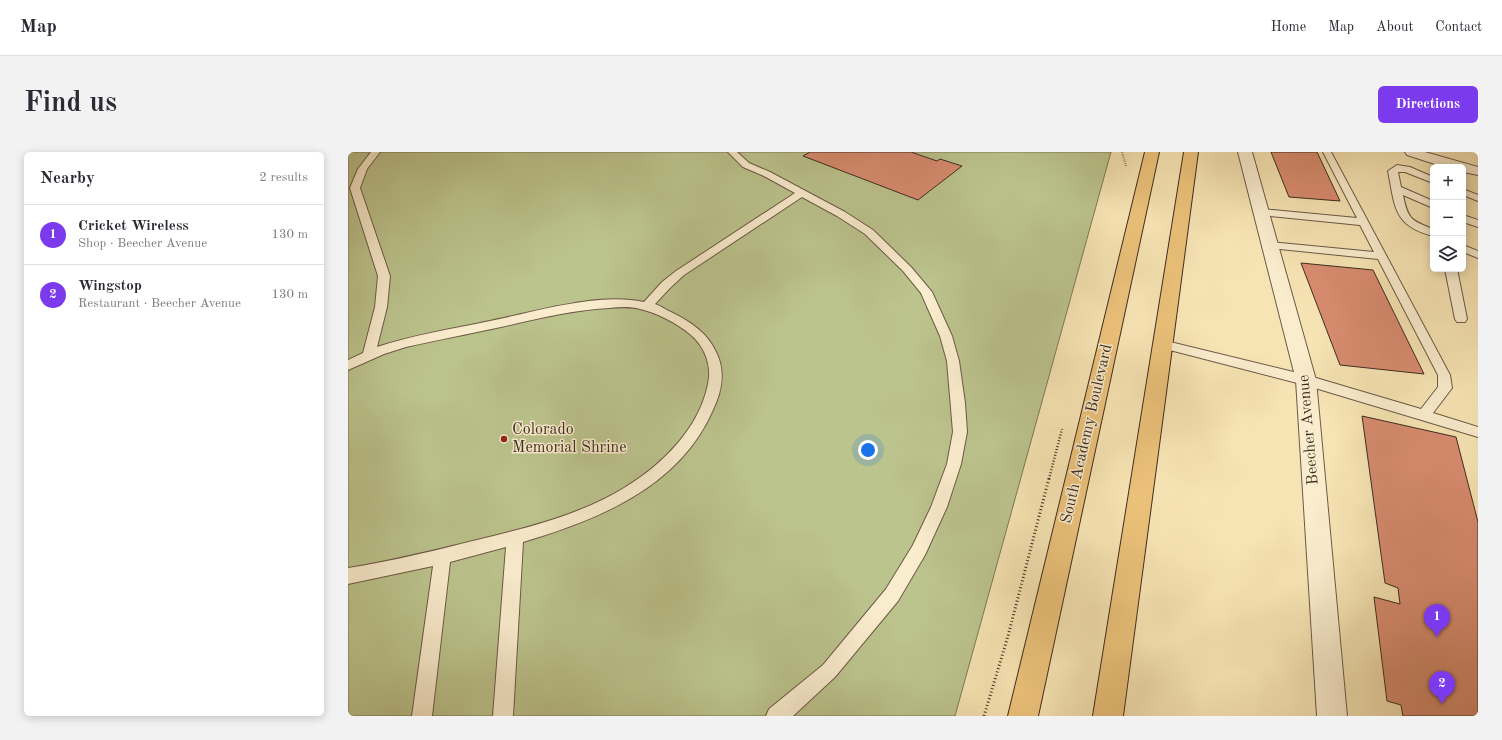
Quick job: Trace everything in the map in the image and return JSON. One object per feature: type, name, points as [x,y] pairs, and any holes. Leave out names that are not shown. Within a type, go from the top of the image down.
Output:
[{"type":"highway","name":"South Academy Boulevard","points":[[1023,716],[1152,152]]},
{"type":"highway","points":[[1108,716],[1190,152]]},
{"type":"street","name":"Beecher Avenue","points":[[1245,152],[1306,380],[1332,716]]},
{"type":"street","points":[[1412,152],[1449,164]]},
{"type":"street","points":[[1466,169],[1478,171]]},
{"type":"lane","points":[[368,356],[381,310],[385,289],[384,276],[355,188],[358,176],[365,164],[376,152]]},
{"type":"lane","points":[[732,152],[746,165],[767,174],[869,232],[907,269],[926,292],[946,336],[953,361],[960,432],[954,464],[939,507],[919,550],[892,595],[829,671],[776,716]]},
{"type":"lane","points":[[1328,152],[1444,375],[1446,382],[1445,388],[1424,415]]},
{"type":"lane","points":[[1430,179],[1407,169],[1397,168],[1393,171],[1401,212],[1410,223],[1430,232]]},
{"type":"lane","points":[[1397,189],[1430,204]]},
{"type":"lane","points":[[646,307],[666,285],[684,270],[801,193]]},
{"type":"lane","points":[[1466,193],[1478,198]]},
{"type":"lane","points":[[1261,212],[1364,222]]},
{"type":"lane","points":[[1466,219],[1478,224]]},
{"type":"lane","points":[[1270,245],[1382,256]]},
{"type":"lane","points":[[1466,249],[1478,255]]},
{"type":"lane","points":[[1452,272],[1461,319]]},
{"type":"lane","points":[[348,365],[392,346],[552,312],[608,305],[633,305],[654,308],[692,330],[707,345],[713,360],[716,375],[714,392],[698,428],[684,447],[666,466],[623,497],[592,512],[515,538],[442,557],[348,576]]},
{"type":"lane","points":[[1162,344],[1306,380],[1478,432]]},
{"type":"lane","points":[[503,716],[515,538]]},
{"type":"lane","points":[[422,716],[442,557]]},
{"type":"path","points":[[1122,152],[1128,173]]},
{"type":"path","points":[[984,716],[1008,636],[1062,427]]},
{"type":"green space","points":[[348,152],[1111,152],[955,716],[348,716]]},
{"type":"building","points":[[810,152],[911,152],[937,161],[940,159],[962,166],[918,200],[803,156]]},
{"type":"building","points":[[1271,152],[1317,152],[1340,201],[1289,197]]},
{"type":"building","points":[[1301,263],[1373,270],[1424,374],[1340,365]]},
{"type":"building","points":[[1362,416],[1456,437],[1478,522],[1478,716],[1403,716],[1401,705],[1387,701],[1374,597],[1400,604],[1398,588],[1385,583]]},
{"type":"place","name":"Colorado Memorial Shrine","points":[[504,439]]},
{"type":"place","name":"Cricket Wireless","points":[[1437,637]]},
{"type":"place","name":"Wingstop","points":[[1442,704]]}]
